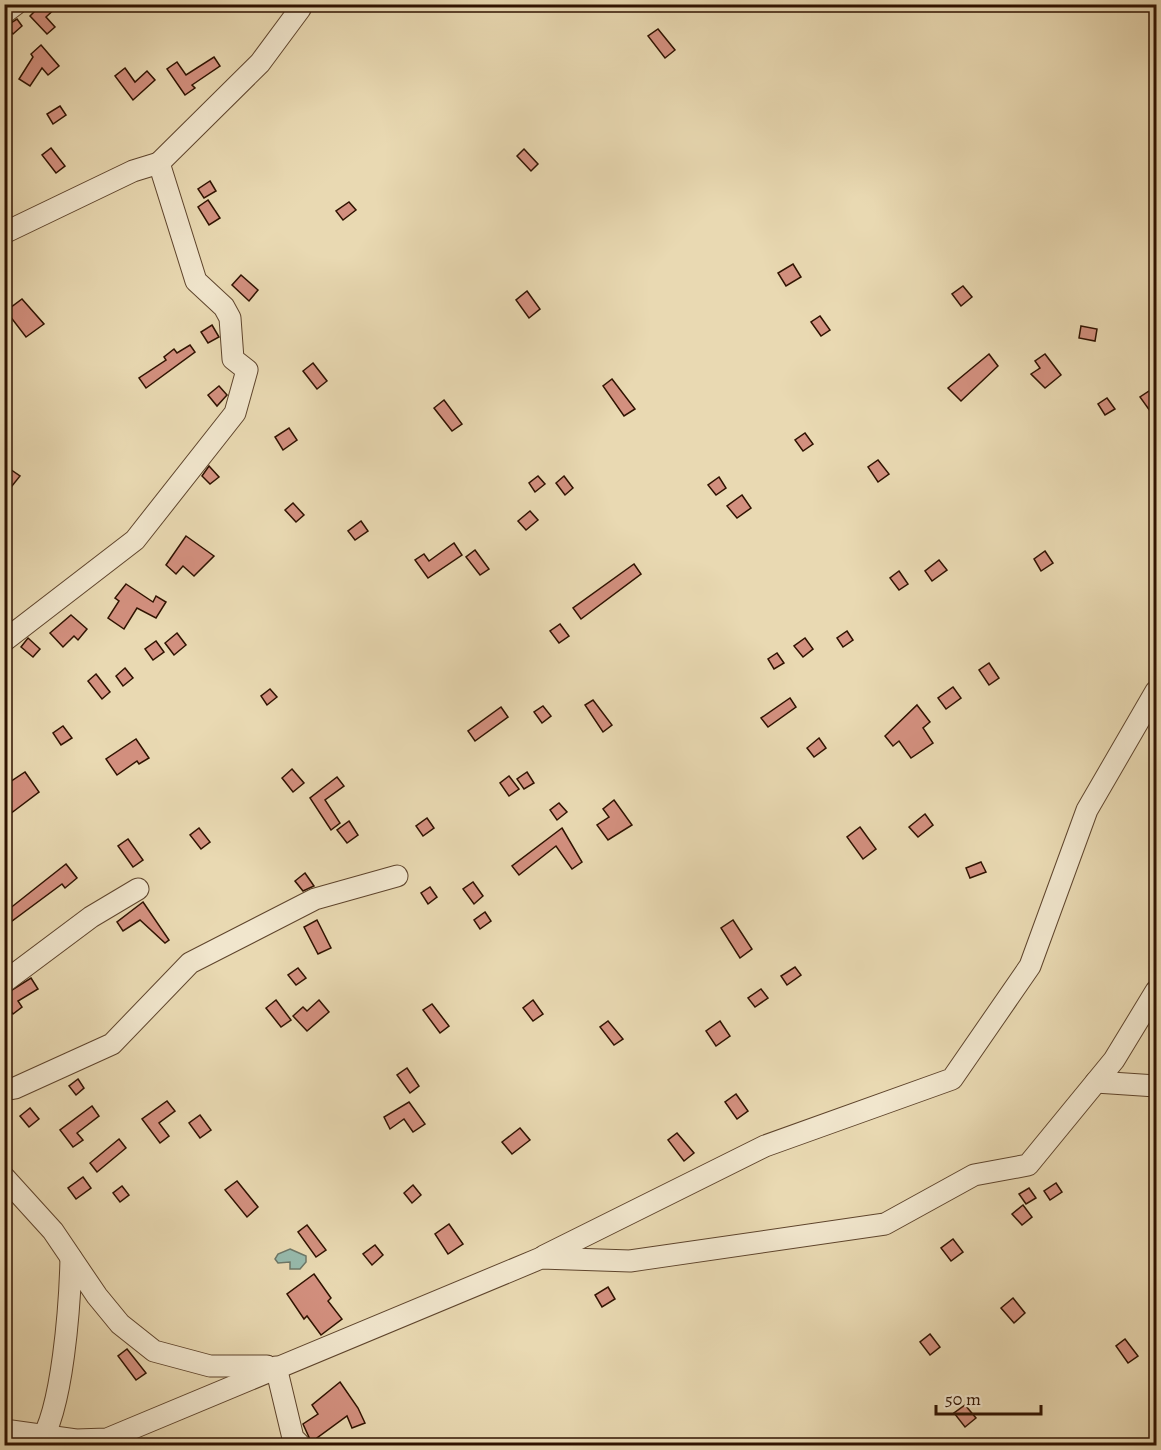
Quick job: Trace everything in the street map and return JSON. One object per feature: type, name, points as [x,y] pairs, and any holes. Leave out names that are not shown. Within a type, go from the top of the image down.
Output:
[{"type":"street","points":[[4,13],[16,4]]},
{"type":"street","points":[[4,233],[133,171],[159,163],[260,63],[300,9],[297,4]]},
{"type":"street","points":[[4,641],[135,540],[186,478],[235,413],[238,405],[247,370],[233,359],[230,318],[224,307],[196,281],[159,163]]},
{"type":"street","points":[[4,1430],[45,1442],[107,1439],[276,1366],[541,1258],[765,1146],[952,1078],[1030,966],[1087,810],[1156,691]]},
{"type":"street","points":[[4,1090],[15,1088],[112,1044],[190,963],[315,899],[397,876]]},
{"type":"street","points":[[4,982],[91,917],[138,889]]},
{"type":"street","points":[[541,1258],[630,1261],[885,1224],[974,1175],[1028,1165],[1114,1060],[1156,991]]},
{"type":"street","points":[[1096,1082],[1156,1086]]},
{"type":"street","points":[[4,1177],[53,1231],[97,1296],[120,1324],[154,1351],[210,1366],[276,1366]]},
{"type":"street","points":[[45,1442],[60,1372],[69,1313],[71,1258]]},
{"type":"street","points":[[276,1366],[292,1443]]},
{"type":"shaded area","points":[[290,1249],[306,1256],[306,1262],[300,1269],[290,1269],[290,1262],[278,1263],[275,1259],[278,1254]]},
{"type":"building","points":[[42,4],[60,4],[46,17],[55,27],[47,34],[30,16]]},
{"type":"building","points":[[17,19],[22,26],[13,34],[6,26]]},
{"type":"building","points":[[658,29],[675,50],[665,58],[648,36]]},
{"type":"building","points":[[41,45],[59,66],[48,75],[42,68],[30,86],[19,79],[33,57],[31,54]]},
{"type":"building","points":[[214,57],[220,66],[192,85],[195,88],[185,95],[167,69],[177,62],[186,75]]},
{"type":"building","points":[[125,68],[135,82],[147,71],[155,80],[133,100],[115,76]]},
{"type":"building","points":[[60,106],[66,115],[53,124],[47,114]]},
{"type":"building","points":[[51,148],[65,166],[56,173],[42,155]]},
{"type":"building","points":[[524,149],[538,164],[531,171],[517,156]]},
{"type":"building","points":[[210,181],[216,191],[204,198],[198,189]]},
{"type":"building","points":[[208,200],[220,218],[209,225],[198,207]]},
{"type":"building","points":[[349,202],[356,210],[343,220],[336,211]]},
{"type":"building","points":[[793,264],[801,277],[786,286],[778,273]]},
{"type":"building","points":[[241,275],[258,290],[249,301],[232,285]]},
{"type":"building","points":[[963,286],[972,297],[961,306],[952,294]]},
{"type":"building","points":[[527,291],[540,309],[529,318],[516,300]]},
{"type":"building","points":[[22,299],[44,324],[26,337],[6,311]]},
{"type":"building","points":[[820,316],[830,330],[821,336],[811,322]]},
{"type":"building","points":[[212,325],[219,337],[208,343],[201,332]]},
{"type":"building","points":[[1081,326],[1097,329],[1095,341],[1079,338]]},
{"type":"building","points":[[190,345],[195,352],[146,388],[139,378],[166,360],[164,357],[174,349],[177,353]]},
{"type":"building","points":[[989,354],[998,366],[961,401],[948,388]]},
{"type":"building","points":[[1045,354],[1061,375],[1045,388],[1031,374],[1040,368],[1035,361]]},
{"type":"building","points":[[313,363],[327,381],[317,389],[303,371]]},
{"type":"building","points":[[612,379],[635,409],[624,416],[603,386]]},
{"type":"building","points":[[219,386],[227,395],[217,406],[208,395]]},
{"type":"building","points":[[1149,391],[1156,402],[1156,406],[1150,411],[1140,397]]},
{"type":"building","points":[[1107,398],[1115,409],[1105,415],[1098,404]]},
{"type":"building","points":[[444,400],[462,424],[452,431],[434,408]]},
{"type":"building","points":[[289,428],[297,440],[283,450],[275,437]]},
{"type":"building","points":[[805,433],[813,444],[803,451],[795,440]]},
{"type":"building","points":[[878,460],[889,474],[878,482],[868,467]]},
{"type":"building","points":[[4,465],[20,476],[12,486],[4,480]]},
{"type":"building","points":[[209,466],[219,477],[210,484],[202,476]]},
{"type":"building","points":[[538,476],[545,484],[535,492],[529,483]]},
{"type":"building","points":[[564,476],[573,488],[565,495],[556,483]]},
{"type":"building","points":[[719,477],[726,488],[716,495],[708,485]]},
{"type":"building","points":[[742,495],[751,508],[737,518],[727,506]]},
{"type":"building","points":[[293,503],[304,515],[296,522],[285,510]]},
{"type":"building","points":[[530,511],[538,520],[526,530],[518,521]]},
{"type":"building","points":[[361,521],[368,531],[355,540],[348,531]]},
{"type":"building","points":[[186,536],[214,556],[194,576],[183,566],[176,574],[166,565]]},
{"type":"building","points":[[454,543],[462,555],[428,578],[415,560],[424,554],[429,561]]},
{"type":"building","points":[[475,550],[489,569],[480,575],[466,557]]},
{"type":"building","points":[[1045,551],[1053,563],[1041,571],[1034,559]]},
{"type":"building","points":[[939,560],[947,570],[932,581],[925,571]]},
{"type":"building","points":[[634,564],[641,574],[581,619],[573,608]]},
{"type":"building","points":[[899,571],[908,584],[899,590],[890,578]]},
{"type":"building","points":[[126,584],[153,602],[156,596],[166,602],[156,618],[137,608],[124,629],[108,618],[119,601],[115,598]]},
{"type":"building","points":[[71,615],[87,629],[78,640],[74,636],[63,647],[50,633]]},
{"type":"building","points":[[560,624],[569,636],[559,643],[550,631]]},
{"type":"building","points":[[847,631],[853,640],[843,647],[837,638]]},
{"type":"building","points":[[177,633],[186,645],[174,655],[165,643]]},
{"type":"building","points":[[28,638],[40,649],[33,657],[21,647]]},
{"type":"building","points":[[805,638],[813,649],[803,657],[794,646]]},
{"type":"building","points":[[156,641],[164,652],[153,660],[145,649]]},
{"type":"building","points":[[777,653],[784,663],[774,669],[768,659]]},
{"type":"building","points":[[989,663],[999,678],[989,685],[979,670]]},
{"type":"building","points":[[125,668],[133,678],[123,686],[116,676]]},
{"type":"building","points":[[96,674],[110,692],[102,699],[88,681]]},
{"type":"building","points":[[953,687],[961,698],[946,709],[938,698]]},
{"type":"building","points":[[270,689],[277,697],[267,705],[261,696]]},
{"type":"building","points":[[790,698],[796,707],[768,727],[761,718]]},
{"type":"building","points":[[593,700],[612,725],[603,732],[585,705]]},
{"type":"building","points":[[917,705],[930,722],[923,728],[933,743],[911,758],[899,741],[893,746],[885,736]]},
{"type":"building","points":[[543,706],[551,716],[542,723],[534,712]]},
{"type":"building","points":[[501,707],[508,717],[475,741],[468,731]]},
{"type":"building","points":[[63,726],[72,738],[61,745],[53,733]]},
{"type":"building","points":[[819,738],[826,748],[814,757],[807,748]]},
{"type":"building","points":[[136,739],[149,758],[139,764],[137,761],[117,775],[106,759]]},
{"type":"building","points":[[292,769],[304,783],[293,792],[282,778]]},
{"type":"building","points":[[25,772],[39,792],[10,814],[4,806],[4,786]]},
{"type":"building","points":[[527,772],[534,783],[524,789],[517,779]]},
{"type":"building","points":[[509,776],[519,789],[509,796],[500,783]]},
{"type":"building","points":[[337,777],[344,786],[325,800],[340,823],[331,830],[310,798]]},
{"type":"building","points":[[614,800],[632,825],[608,840],[597,825],[609,817],[603,809]]},
{"type":"building","points":[[559,803],[567,812],[557,820],[550,810]]},
{"type":"building","points":[[925,814],[933,825],[918,837],[909,827]]},
{"type":"building","points":[[427,818],[434,828],[423,836],[416,826]]},
{"type":"building","points":[[349,821],[358,835],[347,843],[337,830]]},
{"type":"building","points":[[860,827],[876,849],[863,859],[847,837]]},
{"type":"building","points":[[199,828],[210,842],[201,849],[190,835]]},
{"type":"building","points":[[562,828],[582,862],[572,869],[556,846],[519,875],[512,866]]},
{"type":"building","points":[[128,839],[143,860],[133,867],[118,846]]},
{"type":"building","points":[[981,862],[986,872],[970,878],[966,868]]},
{"type":"building","points":[[66,864],[77,878],[65,888],[62,884],[4,927],[4,913]]},
{"type":"building","points":[[305,873],[314,886],[303,891],[295,881]]},
{"type":"building","points":[[473,882],[483,896],[474,904],[463,889]]},
{"type":"building","points":[[430,887],[437,897],[428,904],[421,893]]},
{"type":"building","points":[[143,902],[169,940],[165,943],[140,920],[123,931],[117,922]]},
{"type":"building","points":[[485,912],[491,921],[480,929],[474,920]]},
{"type":"building","points":[[317,920],[331,948],[318,954],[304,927]]},
{"type":"building","points":[[733,920],[752,949],[740,958],[721,928]]},
{"type":"building","points":[[795,967],[801,975],[787,985],[781,976]]},
{"type":"building","points":[[298,968],[306,978],[296,985],[288,975]]},
{"type":"building","points":[[31,978],[38,989],[18,1001],[22,1007],[13,1014],[4,1002],[4,995]]},
{"type":"building","points":[[761,989],[768,998],[755,1007],[748,998]]},
{"type":"building","points":[[276,1000],[291,1020],[281,1027],[266,1008]]},
{"type":"building","points":[[319,1000],[329,1012],[307,1031],[293,1016],[303,1007],[307,1011]]},
{"type":"building","points":[[533,1000],[543,1014],[533,1021],[523,1008]]},
{"type":"building","points":[[432,1004],[449,1026],[440,1033],[423,1010]]},
{"type":"building","points":[[608,1021],[623,1039],[614,1045],[600,1027]]},
{"type":"building","points":[[720,1021],[730,1036],[716,1046],[706,1031]]},
{"type":"building","points":[[407,1068],[419,1086],[410,1093],[397,1075]]},
{"type":"building","points":[[78,1079],[84,1088],[76,1095],[69,1086]]},
{"type":"building","points":[[736,1094],[748,1111],[737,1119],[725,1102]]},
{"type":"building","points":[[167,1101],[175,1111],[159,1123],[169,1136],[160,1143],[142,1119]]},
{"type":"building","points":[[409,1102],[425,1124],[413,1132],[404,1119],[390,1129],[384,1117]]},
{"type":"building","points":[[92,1106],[99,1116],[77,1133],[83,1140],[73,1147],[60,1130]]},
{"type":"building","points":[[30,1108],[39,1119],[29,1127],[20,1116]]},
{"type":"building","points":[[200,1115],[211,1130],[200,1138],[189,1123]]},
{"type":"building","points":[[520,1128],[530,1140],[512,1154],[502,1142]]},
{"type":"building","points":[[677,1133],[694,1153],[684,1161],[668,1140]]},
{"type":"building","points":[[119,1139],[126,1148],[97,1172],[90,1163]]},
{"type":"building","points":[[83,1177],[91,1188],[76,1199],[68,1188]]},
{"type":"building","points":[[237,1181],[258,1207],[247,1217],[225,1190]]},
{"type":"building","points":[[1056,1183],[1062,1192],[1050,1200],[1044,1191]]},
{"type":"building","points":[[413,1185],[421,1195],[412,1203],[404,1193]]},
{"type":"building","points":[[122,1186],[129,1195],[120,1202],[113,1193]]},
{"type":"building","points":[[1029,1188],[1036,1198],[1026,1204],[1019,1194]]},
{"type":"building","points":[[1023,1205],[1032,1217],[1022,1225],[1012,1214]]},
{"type":"building","points":[[449,1224],[463,1244],[448,1254],[435,1234]]},
{"type":"building","points":[[307,1225],[326,1250],[316,1257],[298,1232]]},
{"type":"building","points":[[953,1239],[963,1252],[951,1261],[941,1248]]},
{"type":"building","points":[[375,1245],[383,1255],[372,1265],[363,1254]]},
{"type":"building","points":[[314,1274],[331,1298],[328,1301],[342,1319],[321,1335],[307,1316],[304,1319],[287,1294]]},
{"type":"building","points":[[608,1287],[615,1299],[602,1307],[595,1295]]},
{"type":"building","points":[[1013,1298],[1025,1313],[1014,1323],[1001,1308]]},
{"type":"building","points":[[930,1334],[940,1347],[930,1355],[920,1342]]},
{"type":"building","points":[[1125,1339],[1138,1356],[1128,1363],[1116,1346]]},
{"type":"building","points":[[127,1349],[146,1373],[136,1380],[118,1356]]},
{"type":"building","points":[[340,1382],[358,1408],[365,1423],[352,1428],[347,1416],[317,1438],[323,1446],[313,1446],[303,1424],[318,1414],[312,1405]]},
{"type":"building","points":[[965,1405],[976,1418],[965,1427],[954,1413]]}]
